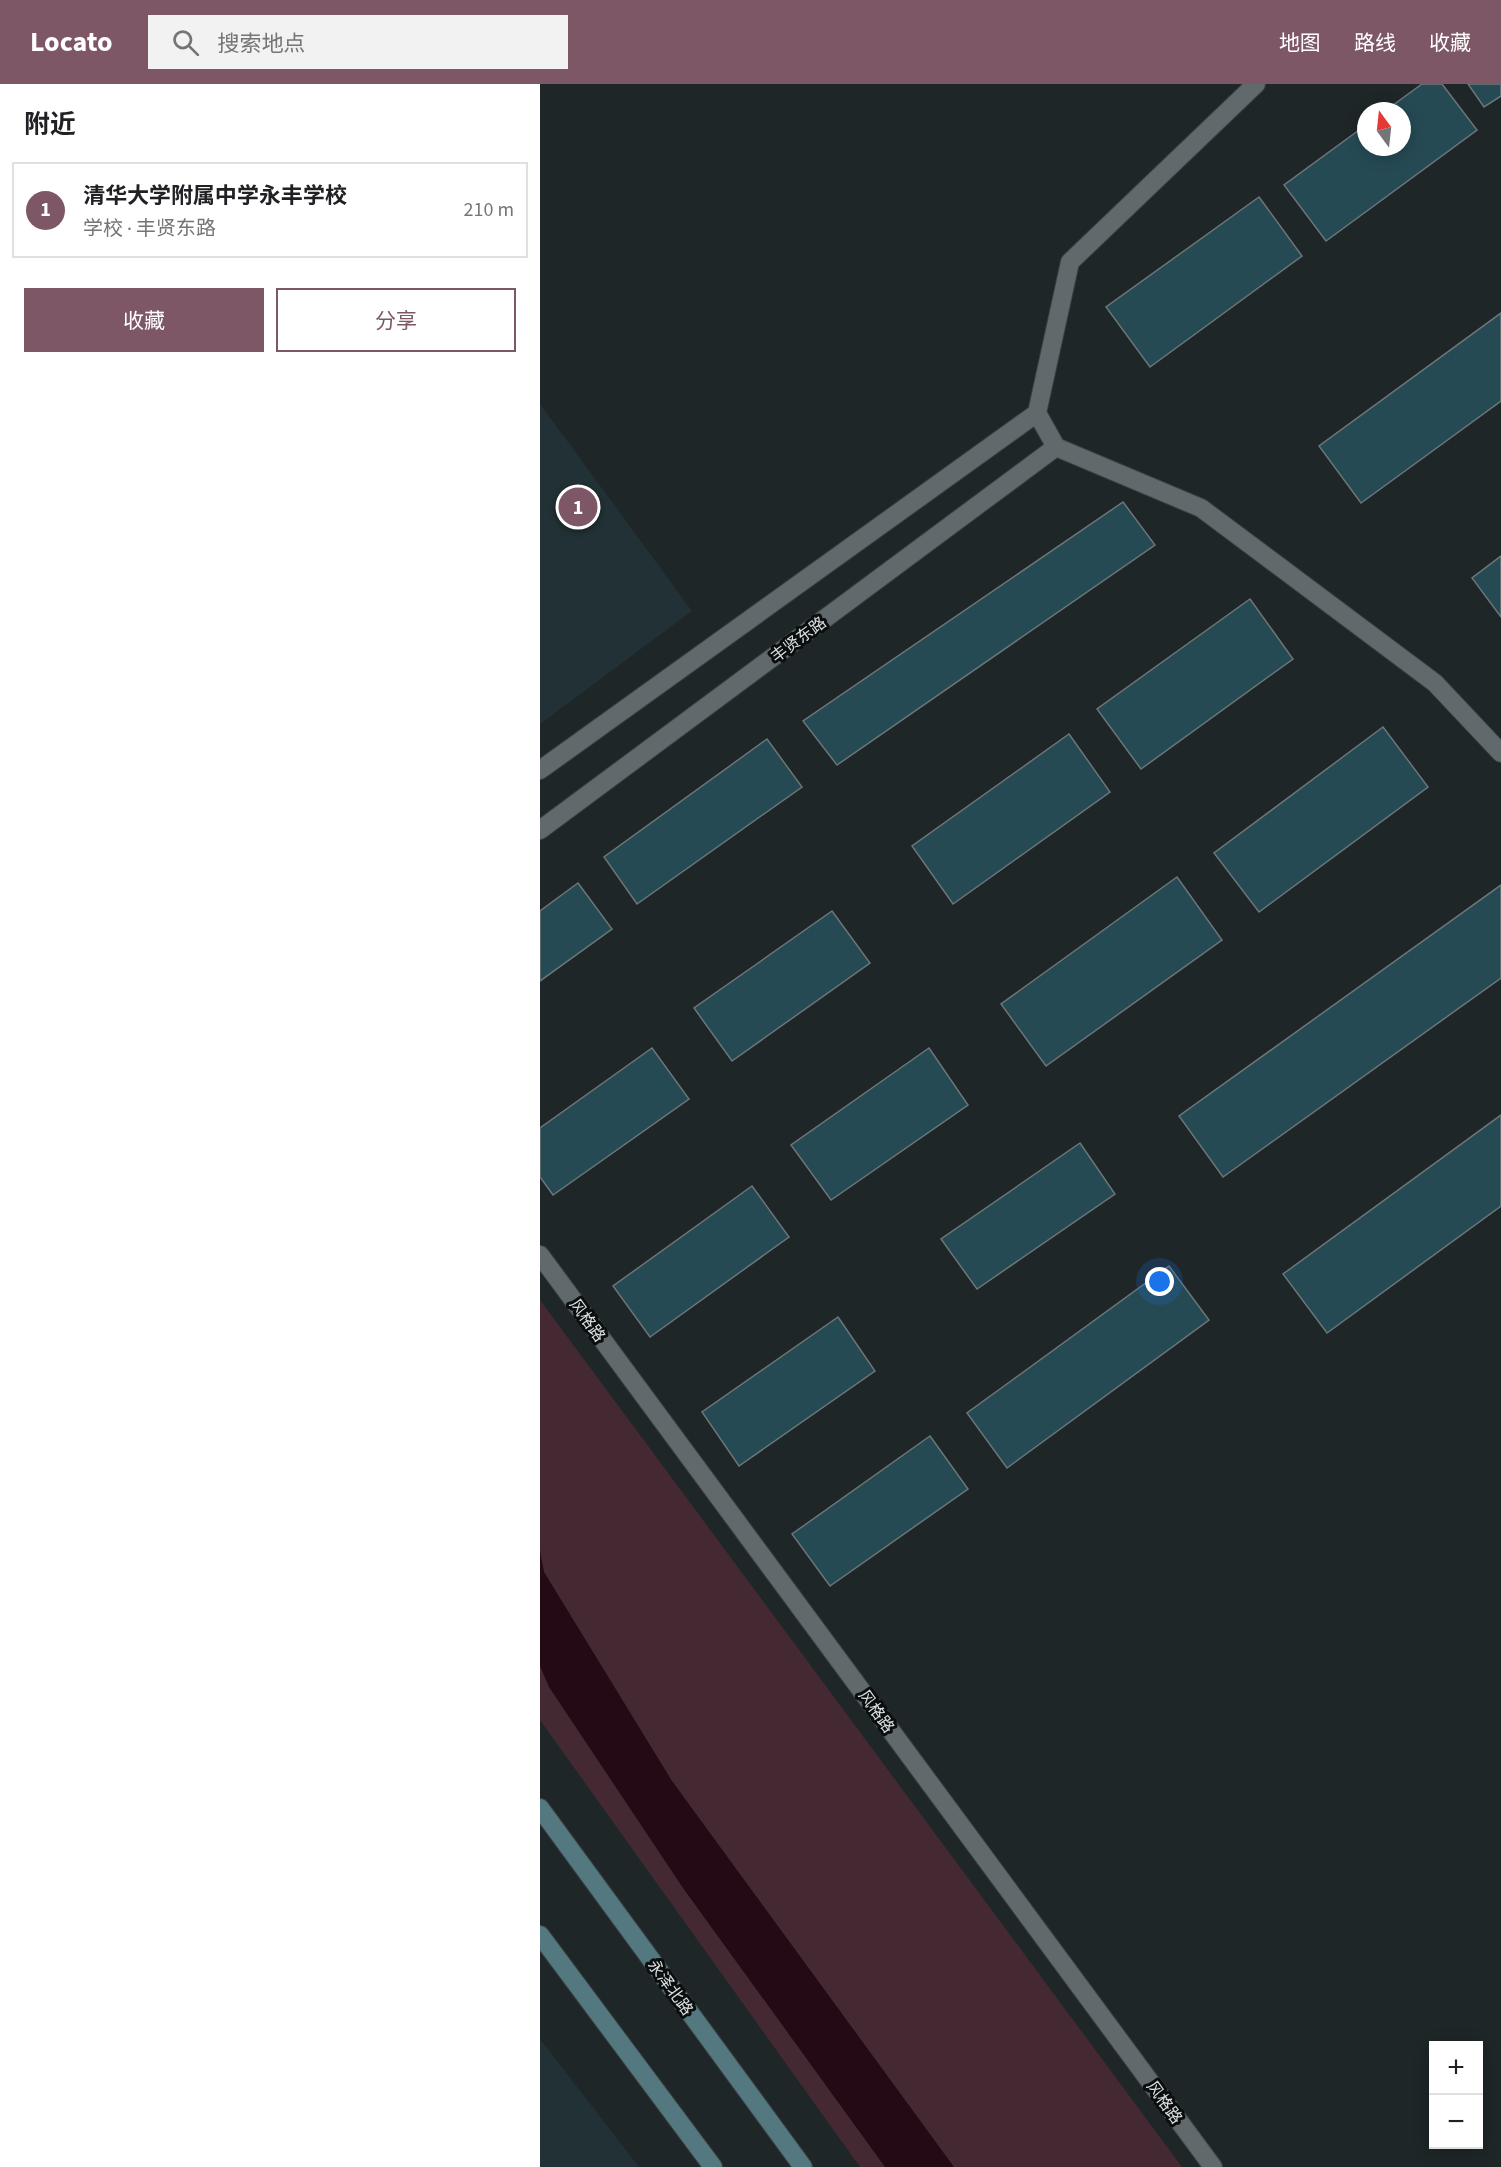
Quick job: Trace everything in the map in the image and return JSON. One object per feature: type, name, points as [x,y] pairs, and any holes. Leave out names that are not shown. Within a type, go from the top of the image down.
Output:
[{"type":"main road","name":"永泽北路","points":[[540,1808],[803,2167]]},
{"type":"main road","points":[[540,1935],[713,2167]]},
{"type":"street","points":[[1256,84],[1070,262],[1037,413],[1056,447],[1201,508],[1436,683],[1501,753]]},
{"type":"street","points":[[540,770],[1037,413]]},
{"type":"street","name":"丰贤东路","points":[[540,830],[1056,447]]},
{"type":"street","name":"风格路","points":[[540,1255],[1213,2167]]},
{"type":"shaded area","points":[[540,404],[692,611],[540,724]]},
{"type":"shaded area","points":[[540,1300],[1182,2167],[860,2167],[540,1720]]},
{"type":"shaded area","points":[[540,1551],[544,1572],[672,1781],[954,2167],[885,2167],[683,1888],[549,1687],[540,1666]]},
{"type":"shaded area","points":[[540,2039],[639,2167],[540,2167]]},
{"type":"building","points":[[1422,84],[1442,84],[1477,130],[1326,241],[1284,185],[1357,132],[1357,156],[1411,156],[1411,102],[1397,102]]},
{"type":"building","points":[[1468,84],[1501,84],[1501,96],[1484,107]]},
{"type":"building","points":[[1259,197],[1302,256],[1150,367],[1106,307]]},
{"type":"building","points":[[1501,313],[1501,401],[1361,503],[1319,446]]},
{"type":"building","points":[[1123,502],[1155,545],[837,765],[803,721]]},
{"type":"building","points":[[1501,556],[1501,617],[1472,578]]},
{"type":"building","points":[[1250,599],[1293,659],[1141,769],[1097,709]]},
{"type":"building","points":[[1383,727],[1428,787],[1259,912],[1214,853]]},
{"type":"building","points":[[1069,734],[1110,792],[953,904],[912,846]]},
{"type":"building","points":[[767,739],[802,787],[637,904],[604,857]]},
{"type":"building","points":[[1177,877],[1222,940],[1046,1066],[1001,1004]]},
{"type":"building","points":[[578,883],[612,929],[540,981],[540,911]]},
{"type":"building","points":[[1501,885],[1501,978],[1223,1177],[1179,1116]]},
{"type":"building","points":[[832,911],[870,963],[732,1061],[694,1008]]},
{"type":"building","points":[[652,1048],[689,1099],[553,1195],[540,1177],[540,1128]]},
{"type":"building","points":[[929,1048],[968,1105],[831,1200],[791,1145]]},
{"type":"building","points":[[1501,1115],[1501,1206],[1327,1333],[1283,1274]]},
{"type":"building","points":[[1080,1143],[1115,1194],[977,1289],[941,1239]]},
{"type":"building","points":[[752,1186],[789,1237],[650,1337],[613,1286]]},
{"type":"building","points":[[1169,1266],[1209,1320],[1007,1468],[967,1413]]},
{"type":"building","points":[[838,1317],[875,1371],[739,1466],[702,1412]]},
{"type":"building","points":[[930,1436],[968,1489],[830,1586],[792,1534]]},
{"type":"place","name":"清华大学附属中学永丰学校","points":[[578,507]]}]
